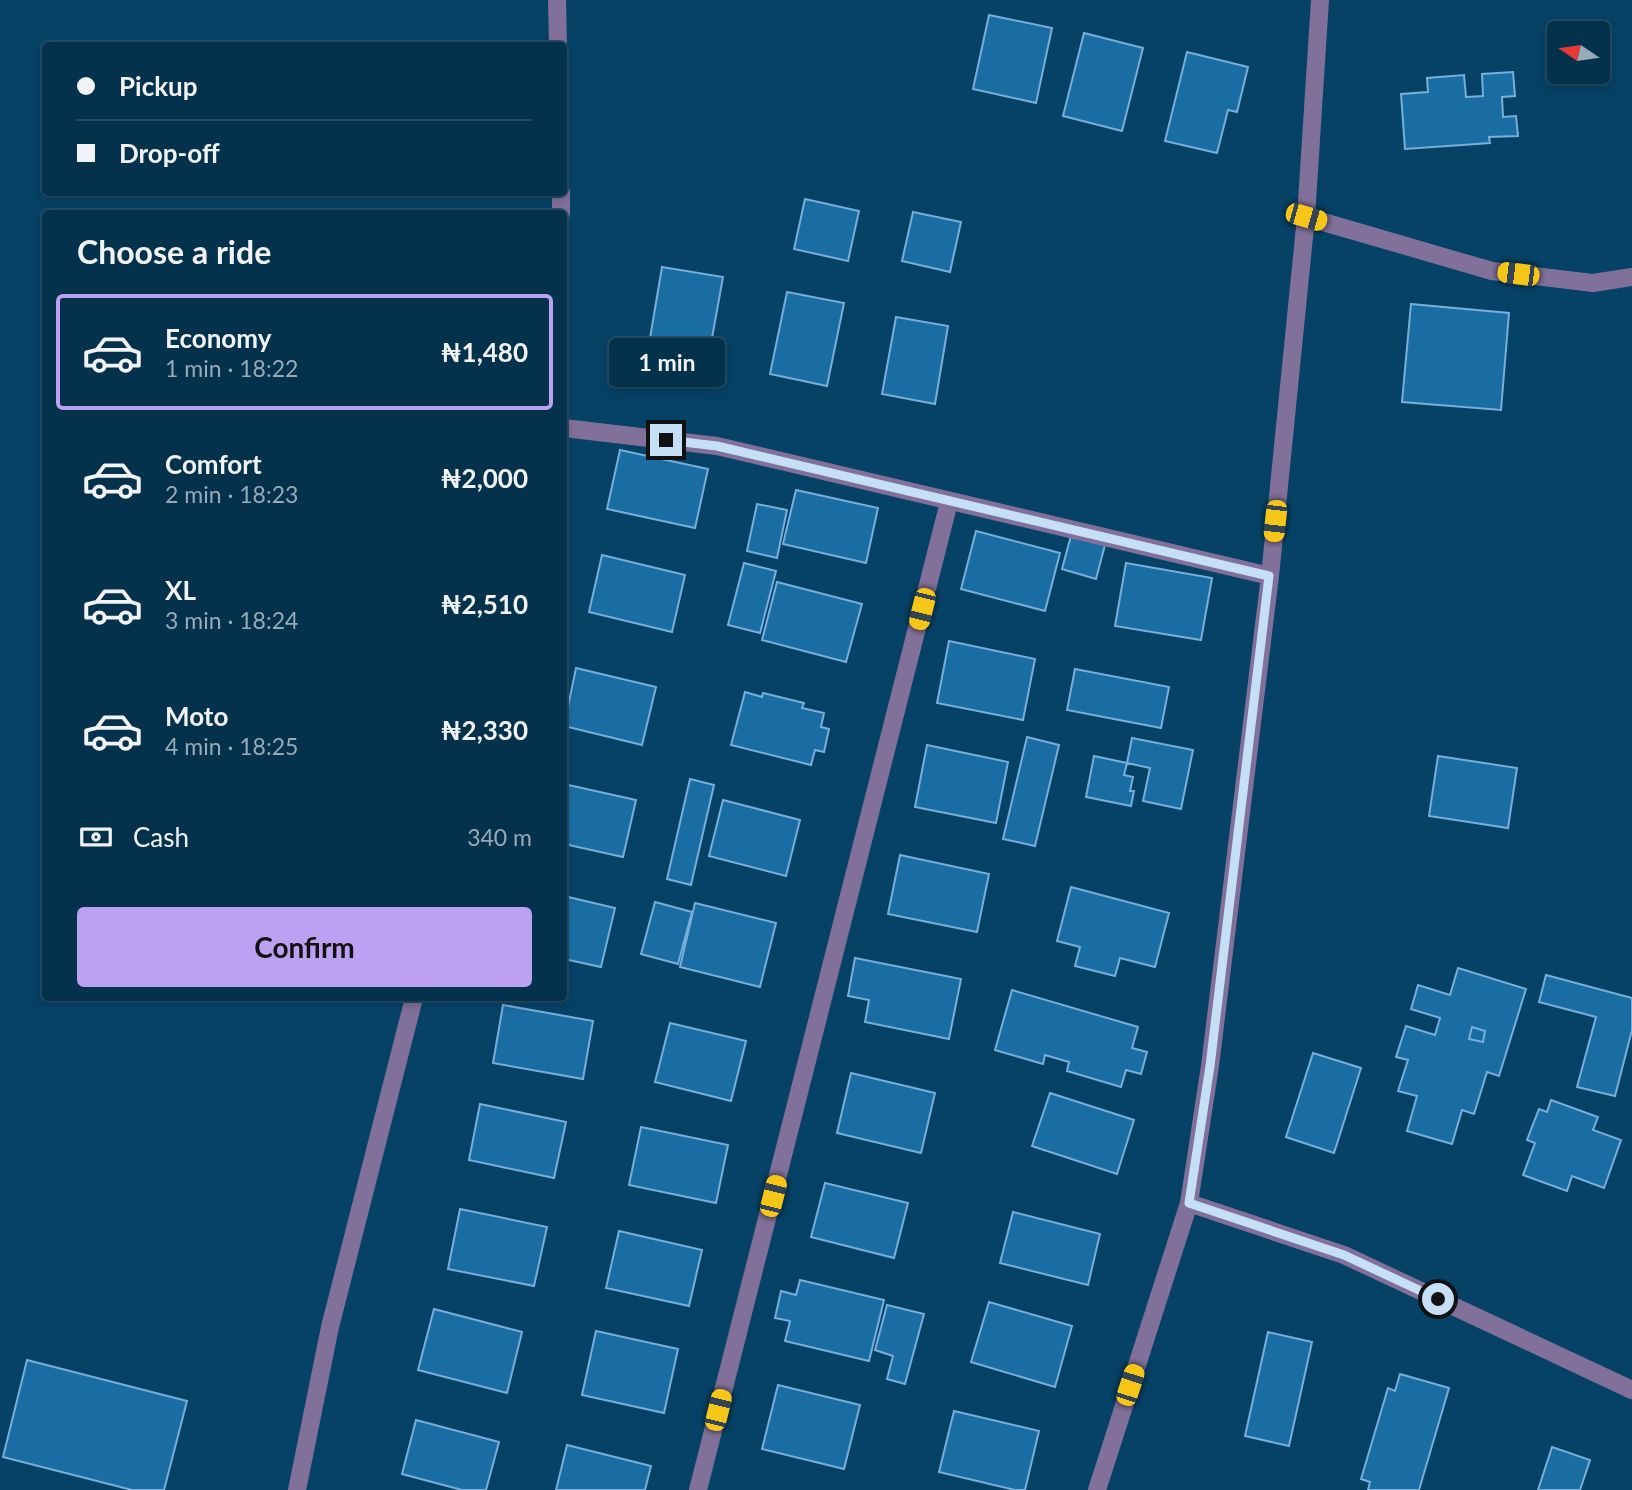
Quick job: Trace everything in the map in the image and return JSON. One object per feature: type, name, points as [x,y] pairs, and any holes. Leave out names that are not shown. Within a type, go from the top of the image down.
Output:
[{"type":"street","points":[[556,0],[558,42]]},
{"type":"street","points":[[1097,1490],[1189,1203],[1212,1052],[1269,576],[1306,217],[1320,0]]},
{"type":"street","points":[[1306,217],[1492,271],[1593,283],[1632,277]]},
{"type":"street","points":[[567,428],[717,446],[1269,576]]},
{"type":"street","points":[[698,1490],[949,502]]},
{"type":"street","points":[[297,1490],[330,1327],[413,1001]]},
{"type":"street","points":[[1189,1203],[1344,1255],[1632,1390]]},
{"type":"building","points":[[989,15],[1052,28],[1036,103],[973,89]]},
{"type":"building","points":[[1084,33],[1143,48],[1122,131],[1063,116]]},
{"type":"building","points":[[1187,52],[1248,67],[1237,112],[1228,110],[1217,153],[1165,141]]},
{"type":"building","points":[[1513,72],[1515,96],[1502,97],[1503,117],[1516,116],[1518,136],[1489,137],[1490,143],[1405,149],[1401,94],[1428,92],[1427,78],[1464,75],[1466,97],[1483,96],[1482,74]]},
{"type":"building","points":[[805,199],[859,211],[848,261],[794,249]]},
{"type":"building","points":[[913,212],[961,222],[950,272],[902,261]]},
{"type":"building","points":[[662,267],[723,277],[708,360],[648,350]]},
{"type":"building","points":[[787,292],[844,303],[827,386],[770,374]]},
{"type":"building","points":[[1411,304],[1509,313],[1501,410],[1402,402]]},
{"type":"building","points":[[896,317],[948,326],[935,404],[882,394]]},
{"type":"building","points":[[620,450],[708,469],[695,528],[607,509]]},
{"type":"building","points":[[796,490],[878,508],[866,563],[783,544]]},
{"type":"building","points":[[757,504],[787,510],[777,558],[747,551]]},
{"type":"building","points":[[976,531],[1060,553],[1045,611],[961,589]]},
{"type":"building","points":[[1072,532],[1106,541],[1096,579],[1062,569]]},
{"type":"building","points":[[602,555],[685,575],[672,632],[589,612]]},
{"type":"building","points":[[744,563],[776,571],[760,633],[728,625]]},
{"type":"building","points":[[1126,563],[1212,578],[1201,640],[1115,626]]},
{"type":"building","points":[[777,582],[862,604],[846,662],[762,640]]},
{"type":"building","points":[[949,641],[1035,659],[1023,720],[937,703]]},
{"type":"building","points":[[576,668],[656,687],[642,745],[567,727],[567,712]]},
{"type":"building","points":[[1075,669],[1169,687],[1161,728],[1067,710]]},
{"type":"building","points":[[745,692],[762,697],[763,693],[804,703],[802,708],[824,713],[821,727],[829,729],[824,752],[815,750],[811,765],[731,745]]},
{"type":"building","points":[[1027,737],[1059,745],[1035,846],[1003,839]]},
{"type":"building","points":[[1132,738],[1193,750],[1181,809],[1143,801],[1150,768],[1127,763]]},
{"type":"building","points":[[927,745],[1008,762],[996,823],[915,807]]},
{"type":"building","points":[[1094,756],[1127,763],[1124,775],[1133,777],[1131,806],[1086,797]]},
{"type":"building","points":[[1438,756],[1517,768],[1508,828],[1429,816]]},
{"type":"building","points":[[690,779],[714,785],[691,885],[667,879]]},
{"type":"building","points":[[567,785],[636,800],[623,857],[567,845]]},
{"type":"building","points":[[723,800],[800,820],[786,876],[709,856]]},
{"type":"building","points":[[900,855],[989,874],[977,932],[888,914]]},
{"type":"building","points":[[1071,887],[1169,913],[1155,967],[1120,958],[1115,976],[1075,966],[1080,947],[1057,941]]},
{"type":"building","points":[[567,897],[615,908],[601,967],[567,960]]},
{"type":"building","points":[[655,902],[692,912],[678,964],[641,954]]},
{"type":"building","points":[[695,903],[776,923],[760,987],[680,967]]},
{"type":"building","points":[[855,958],[961,979],[949,1039],[865,1022],[869,1000],[848,996]]},
{"type":"building","points":[[1458,968],[1526,989],[1499,1076],[1487,1072],[1474,1114],[1462,1110],[1452,1144],[1407,1131],[1417,1096],[1398,1091],[1408,1060],[1396,1057],[1406,1026],[1435,1035],[1440,1018],[1411,1009],[1418,985],[1450,995]],"holes":[[[1472,1027],[1485,1031],[1483,1042],[1469,1039]]]},
{"type":"building","points":[[1546,975],[1632,998],[1632,1030],[1615,1096],[1577,1087],[1596,1017],[1539,1002]]},
{"type":"building","points":[[1012,990],[1138,1027],[1132,1048],[1147,1052],[1141,1074],[1126,1070],[1121,1087],[1067,1071],[1069,1062],[1045,1055],[1043,1064],[995,1050]]},
{"type":"building","points":[[503,1005],[593,1021],[583,1079],[493,1063]]},
{"type":"building","points":[[670,1023],[746,1041],[731,1101],[655,1082]]},
{"type":"building","points":[[1472,1027],[1485,1031],[1483,1042],[1469,1039]]},
{"type":"building","points":[[1313,1053],[1361,1068],[1334,1153],[1286,1137]]},
{"type":"building","points":[[851,1073],[935,1093],[921,1153],[837,1133]]},
{"type":"building","points":[[1050,1093],[1134,1120],[1117,1174],[1032,1146]]},
{"type":"building","points":[[1551,1100],[1598,1117],[1593,1130],[1621,1140],[1604,1188],[1572,1176],[1567,1191],[1523,1175],[1535,1143],[1527,1140],[1539,1109],[1547,1112]]},
{"type":"building","points":[[480,1104],[566,1122],[554,1178],[469,1160]]},
{"type":"building","points":[[641,1127],[728,1145],[716,1203],[629,1185]]},
{"type":"building","points":[[825,1183],[908,1203],[894,1258],[811,1237]]},
{"type":"building","points":[[460,1209],[547,1227],[534,1286],[448,1269]]},
{"type":"building","points":[[1013,1212],[1100,1234],[1088,1285],[1000,1263]]},
{"type":"building","points":[[619,1231],[702,1250],[689,1306],[606,1288]]},
{"type":"building","points":[[800,1280],[884,1300],[869,1361],[785,1341],[790,1321],[775,1318],[781,1291],[796,1295]]},
{"type":"building","points":[[989,1302],[1072,1326],[1055,1387],[971,1362]]},
{"type":"building","points":[[887,1305],[924,1314],[905,1384],[887,1379],[893,1356],[875,1350]]},
{"type":"building","points":[[434,1309],[522,1332],[507,1393],[418,1370]]},
{"type":"building","points":[[596,1331],[678,1349],[664,1413],[582,1395]]},
{"type":"building","points":[[1268,1332],[1312,1342],[1289,1446],[1245,1436]]},
{"type":"building","points":[[27,1360],[187,1401],[164,1490],[132,1490],[3,1457]]},
{"type":"building","points":[[1400,1374],[1449,1388],[1419,1490],[1368,1490],[1370,1482],[1361,1479],[1388,1388],[1395,1391]]},
{"type":"building","points":[[778,1385],[860,1405],[844,1469],[762,1449]]},
{"type":"building","points":[[954,1411],[1039,1431],[1025,1490],[939,1472]]},
{"type":"building","points":[[416,1420],[499,1442],[486,1490],[462,1490],[402,1474]]},
{"type":"building","points":[[567,1445],[651,1466],[645,1490],[556,1490]]},
{"type":"building","points":[[1552,1447],[1590,1460],[1580,1490],[1538,1490]]},
{"type":"route","points":[[666,440],[717,446],[1269,576],[1210,1066],[1189,1203],[1344,1255],[1438,1299]]}]
